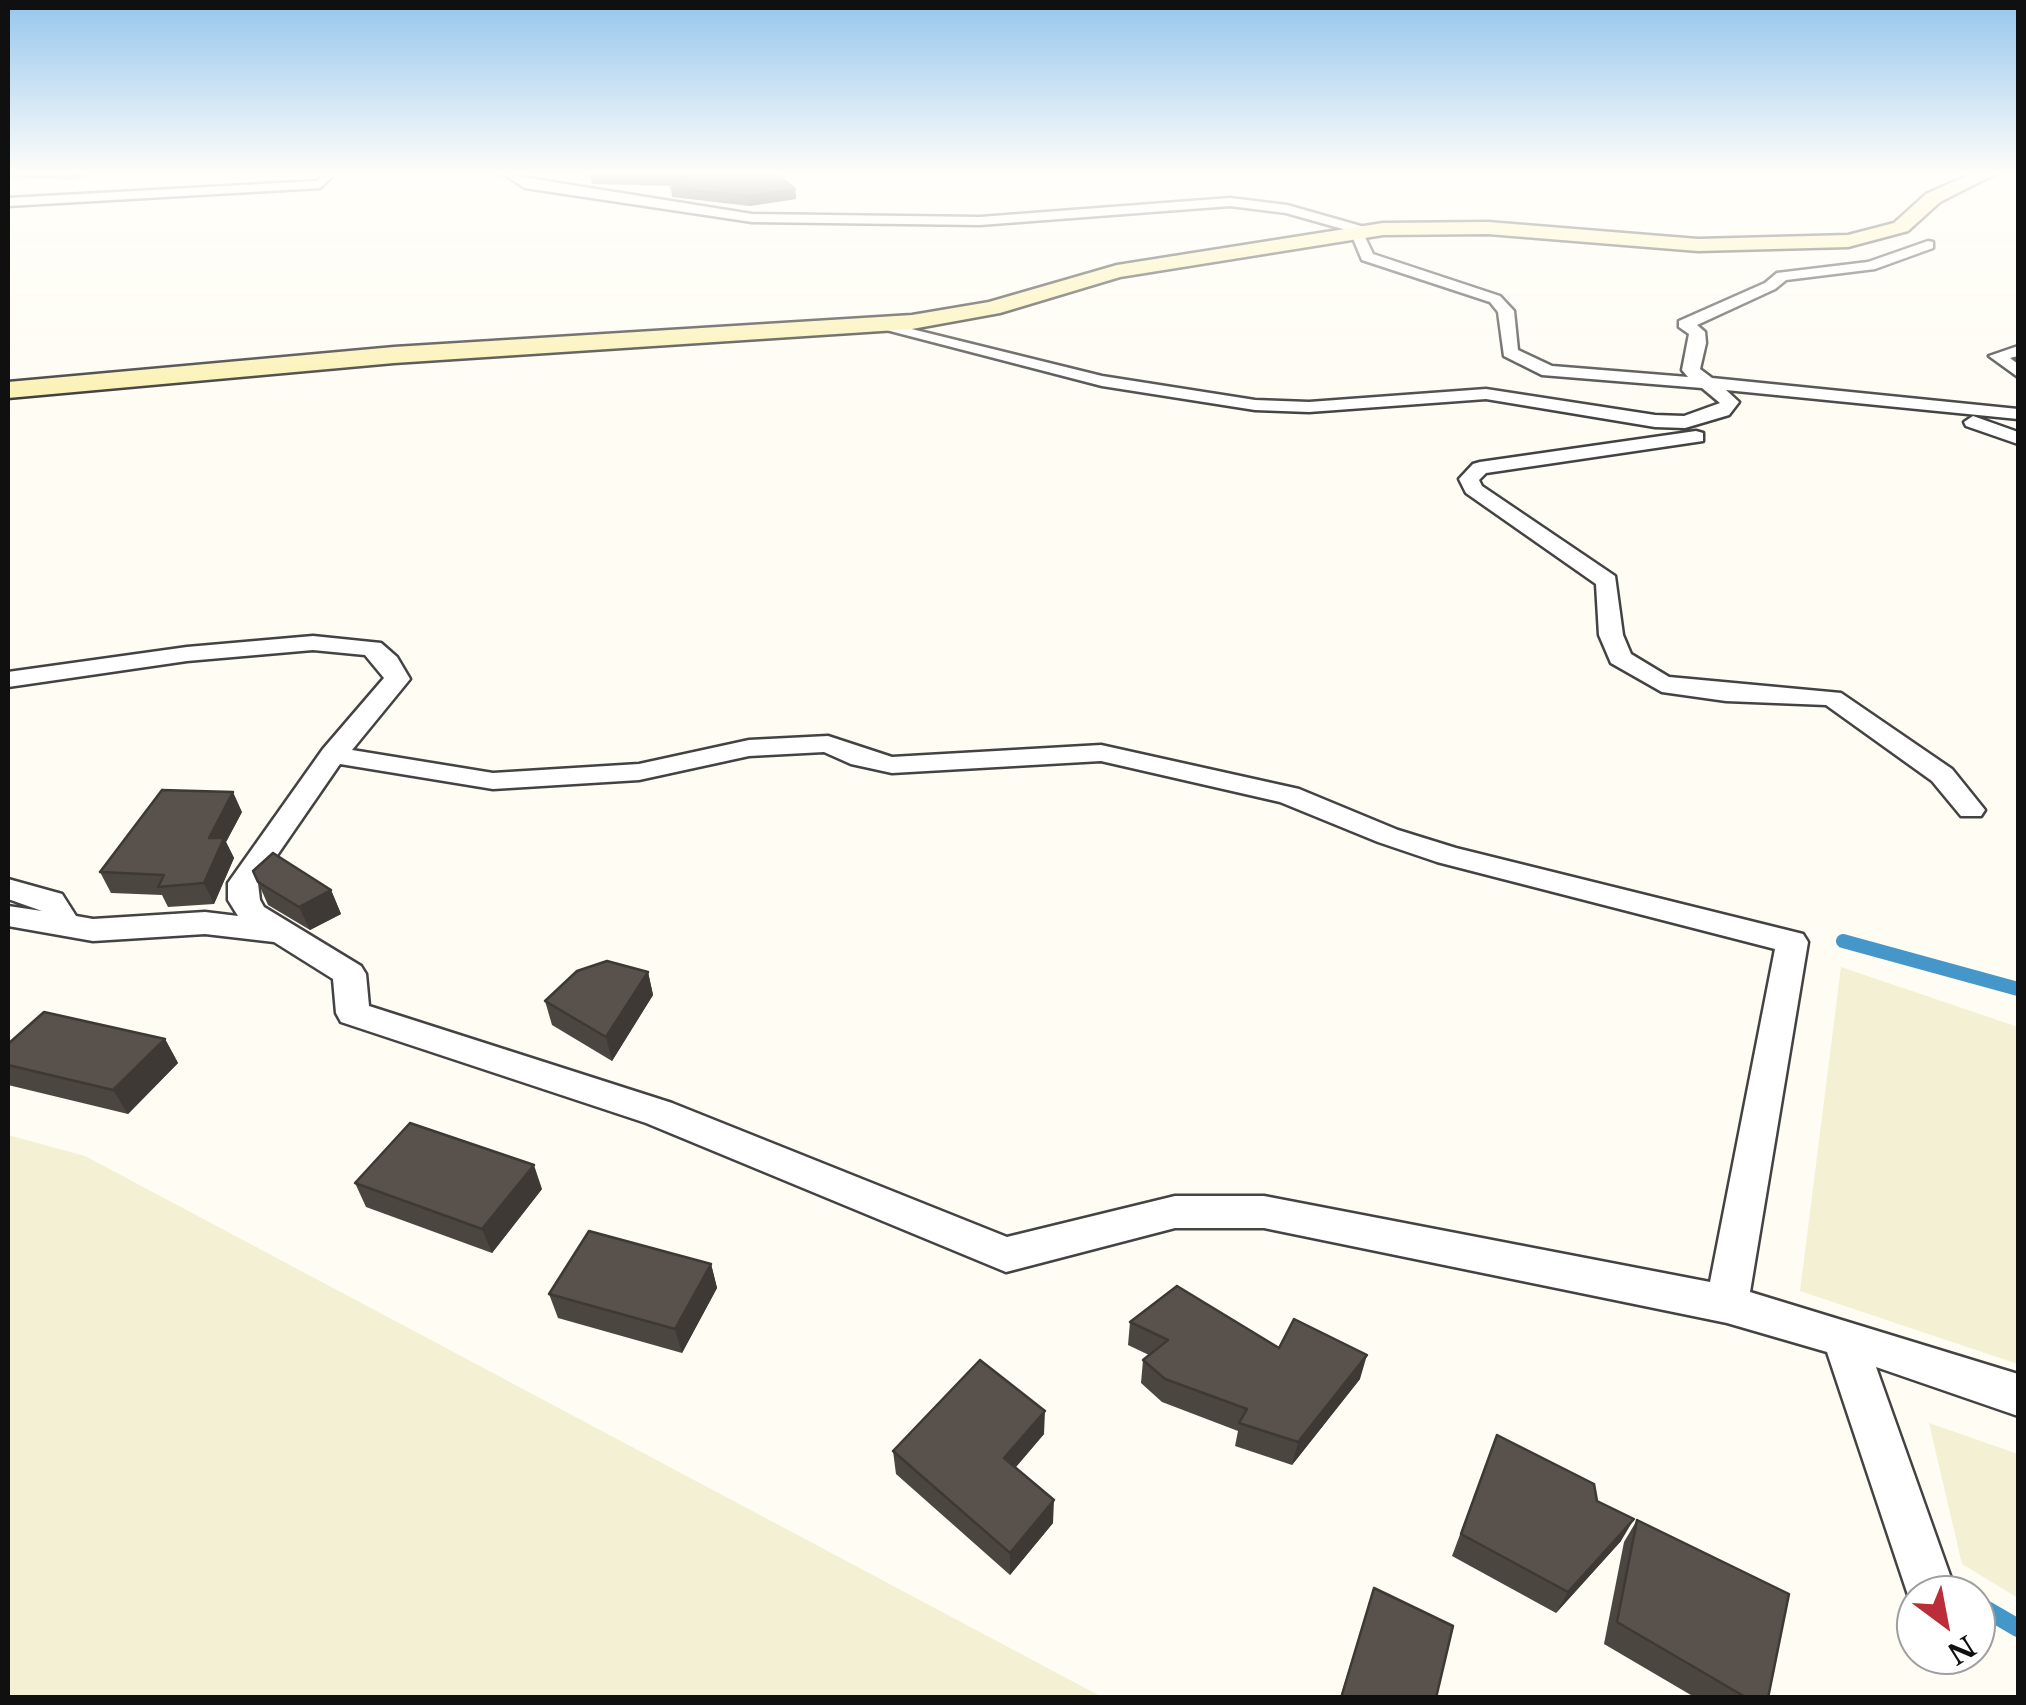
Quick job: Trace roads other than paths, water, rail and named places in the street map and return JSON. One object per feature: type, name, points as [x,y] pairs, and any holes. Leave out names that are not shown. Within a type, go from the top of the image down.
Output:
[{"type":"street","points":[[8,390],[377,356],[875,325],[992,308],[1117,271],[1226,254]]},
{"type":"street","points":[[1366,254],[1495,299],[1506,311],[1510,352],[1548,371],[2018,414]]},
{"type":"street","points":[[875,325],[1092,378],[1254,405],[1310,408],[1486,394],[1536,399],[1655,422],[1685,422],[1723,411],[1730,402],[1703,384],[1691,370],[1697,332],[1685,324],[1770,286],[1782,276],[1870,266],[1904,254]]},
{"type":"street","points":[[2018,351],[1997,356],[2018,372]]},
{"type":"street","points":[[1928,406],[2018,438]]},
{"type":"street","points":[[1706,418],[1697,437],[1480,468],[1469,479],[1473,490],[1608,581],[1610,635],[1620,658],[1662,684],[1726,693],[1832,698],[1942,775],[1971,810]]},
{"type":"street","points":[[8,679],[187,654],[313,643],[372,648],[388,662],[397,679],[333,755],[243,882],[244,900],[253,914],[349,974],[353,1013],[658,1113],[1006,1256],[1176,1212],[1264,1212],[1727,1304],[1844,1337],[2018,1396]]},
{"type":"street","points":[[333,755],[493,780],[639,772],[749,748],[828,744],[861,758],[892,765],[1101,753],[1288,795],[1388,836],[1448,855],[1792,942],[1727,1304]]},
{"type":"street","points":[[8,889],[51,901],[59,912],[61,927]]},
{"type":"street","points":[[8,916],[61,927],[140,930],[205,923],[282,932]]},
{"type":"street","points":[[1844,1337],[1925,1575]]},
{"type":"waterway","points":[[1843,941],[2018,989]]},
{"type":"waterway","points":[[1996,1615],[2018,1628]]}]
